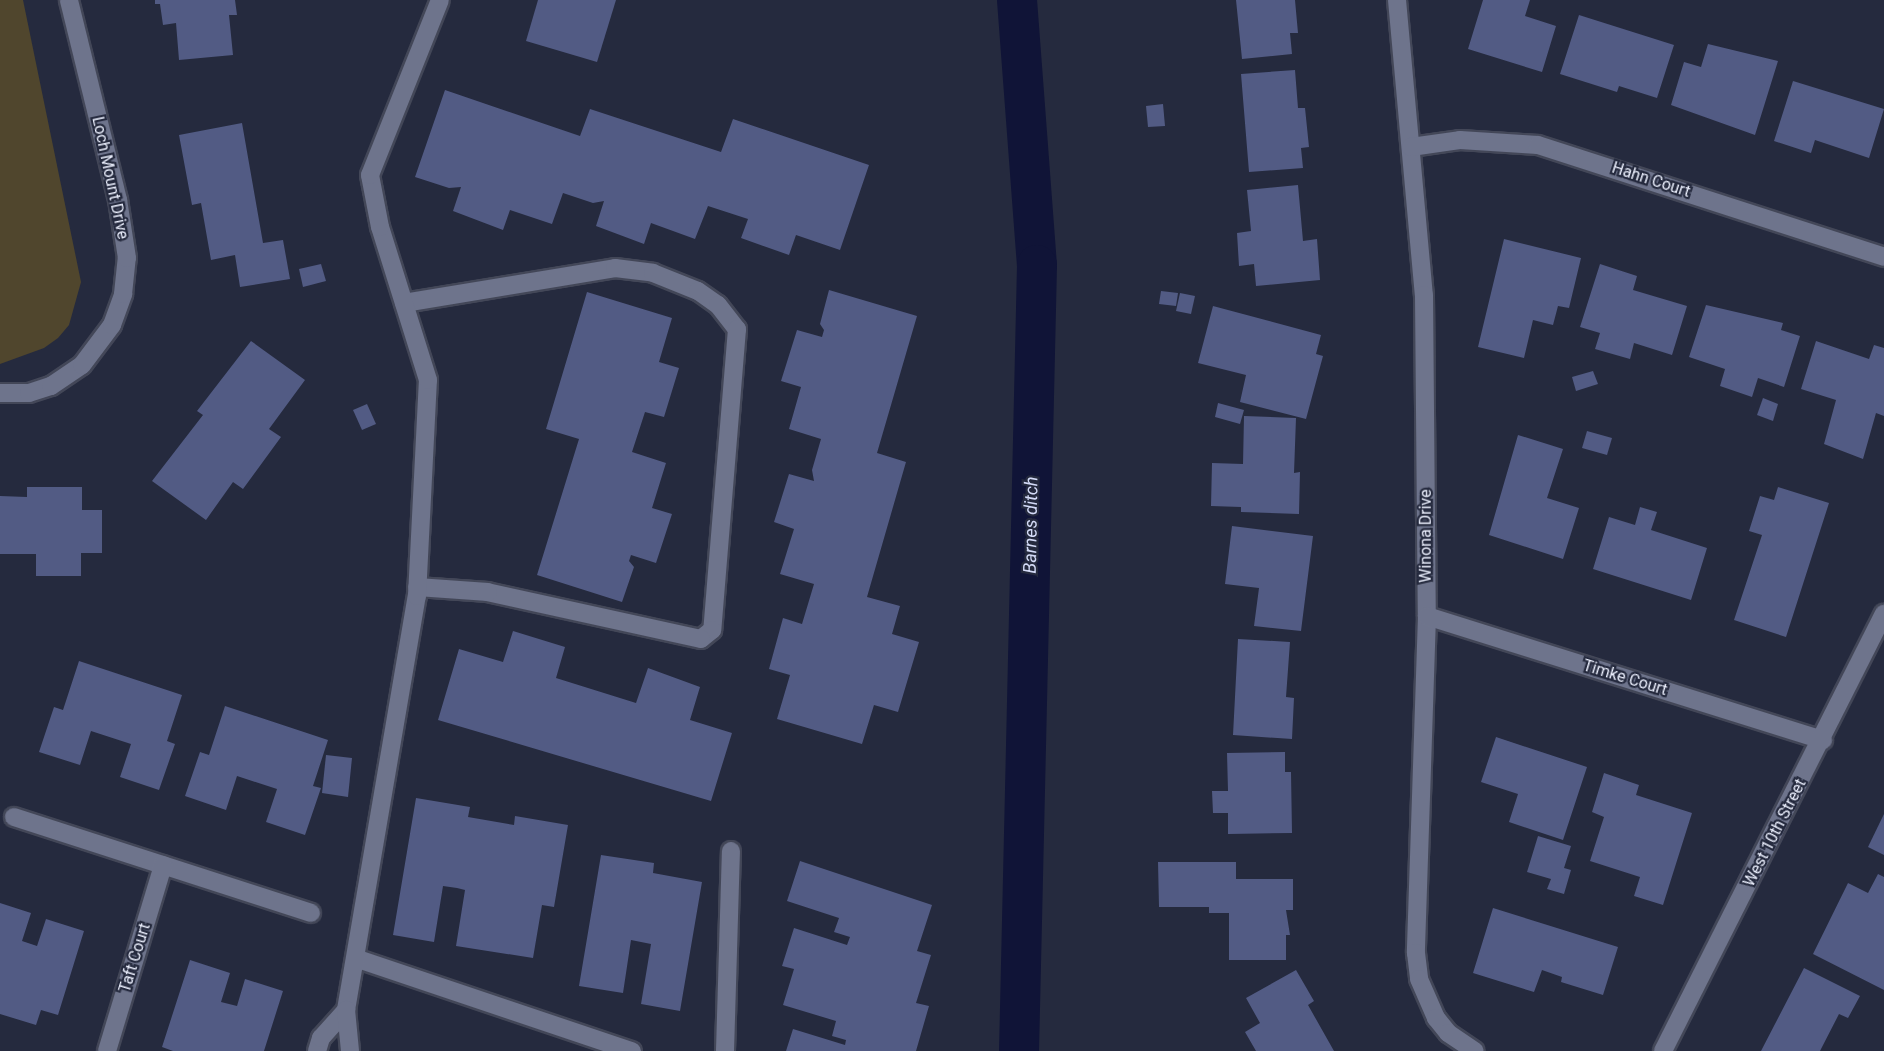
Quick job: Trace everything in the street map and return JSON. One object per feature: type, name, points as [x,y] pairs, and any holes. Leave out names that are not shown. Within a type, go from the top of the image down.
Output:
[{"type":"street","name":"Loch Mount Drive","points":[[0,393],[29,393],[51,386],[82,365],[112,325],[123,294],[127,258],[118,200],[69,0]]},
{"type":"street","points":[[350,1051],[346,1010],[358,959],[417,587],[428,380],[380,227],[370,175],[440,0]]},
{"type":"street","name":"Winona Drive","points":[[1397,0],[1424,296],[1427,616],[1416,954],[1419,979],[1436,1018],[1448,1033],[1475,1051]]},
{"type":"street","name":"Hahn Court","points":[[1411,147],[1460,140],[1538,145],[1884,257]]},
{"type":"street","points":[[404,303],[615,268],[653,273],[698,291],[718,305],[737,328],[712,630],[706,635],[700,639],[488,592],[417,587]]},
{"type":"street","name":"West 10th Street","points":[[1663,1051],[1823,740],[1884,614]]},
{"type":"street","name":"Timke Court","points":[[1427,616],[1823,740]]},
{"type":"street","points":[[14,817],[311,913]]},
{"type":"street","points":[[725,1051],[731,851]]},
{"type":"street","name":"Taft Court","points":[[107,1051],[163,865]]},
{"type":"street","points":[[358,959],[632,1051]]},
{"type":"street","points":[[317,1051],[321,1038],[346,1010]]},
{"type":"shaded area","points":[[0,0],[23,0],[81,282],[69,325],[58,338],[44,348],[0,364]]},
{"type":"building","points":[[155,0],[235,0],[237,15],[229,15],[233,55],[179,60],[176,23],[163,25],[160,4],[155,4]]},
{"type":"building","points":[[538,0],[616,0],[597,62],[526,41]]},
{"type":"building","points":[[1236,0],[1295,0],[1298,33],[1290,33],[1292,54],[1242,59]]},
{"type":"building","points":[[1483,0],[1530,0],[1525,16],[1556,26],[1542,72],[1468,49]]},
{"type":"building","points":[[1579,15],[1674,45],[1657,98],[1619,86],[1617,92],[1560,74]]},
{"type":"building","points":[[1708,44],[1778,61],[1755,135],[1671,105],[1684,62],[1701,67]]},
{"type":"building","points":[[1295,70],[1298,108],[1305,108],[1309,147],[1301,148],[1303,168],[1249,172],[1241,74]]},
{"type":"building","points":[[1793,81],[1884,109],[1869,158],[1815,140],[1811,153],[1774,141]]},
{"type":"building","points":[[445,90],[580,136],[590,109],[721,152],[733,119],[869,165],[840,250],[796,235],[789,255],[741,238],[748,219],[708,206],[695,239],[651,223],[644,244],[596,226],[604,201],[593,203],[563,193],[552,224],[510,210],[503,230],[453,211],[461,187],[449,188],[415,177]]},
{"type":"building","points":[[1163,104],[1165,126],[1148,127],[1146,106]]},
{"type":"building","points":[[242,123],[263,243],[283,240],[290,279],[240,287],[235,255],[211,260],[201,203],[192,205],[179,135]]},
{"type":"building","points":[[1298,185],[1303,241],[1317,239],[1320,280],[1256,286],[1254,264],[1239,266],[1237,233],[1251,231],[1247,190]]},
{"type":"building","points":[[1504,239],[1581,258],[1569,308],[1558,306],[1553,325],[1533,320],[1524,358],[1478,347]]},
{"type":"building","points":[[321,264],[326,281],[303,287],[299,269]]},
{"type":"building","points":[[1600,264],[1637,276],[1633,290],[1687,306],[1672,355],[1634,343],[1630,359],[1595,349],[1600,333],[1580,327]]},
{"type":"building","points":[[829,290],[917,316],[877,453],[906,462],[867,597],[900,606],[892,634],[919,642],[898,712],[874,705],[862,744],[777,719],[790,675],[769,669],[783,618],[802,624],[814,584],[780,574],[794,529],[774,522],[789,474],[814,481],[812,470],[821,439],[789,429],[801,387],[781,381],[797,330],[822,337],[824,330],[820,324]]},
{"type":"building","points":[[1161,291],[1178,293],[1176,306],[1159,304]]},
{"type":"building","points":[[587,292],[672,318],[659,362],[679,368],[664,417],[645,412],[632,452],[666,463],[652,508],[672,514],[656,563],[631,555],[629,561],[634,567],[622,602],[537,575],[579,439],[546,429]]},
{"type":"building","points":[[1180,293],[1195,296],[1191,314],[1176,311]]},
{"type":"building","points":[[1706,305],[1783,323],[1781,330],[1800,336],[1784,387],[1758,378],[1752,397],[1720,386],[1725,369],[1689,357]]},
{"type":"building","points":[[1213,306],[1321,335],[1316,354],[1323,356],[1306,419],[1240,402],[1246,375],[1198,363]]},
{"type":"building","points":[[251,341],[305,380],[269,429],[281,437],[243,489],[233,482],[206,520],[152,481],[203,415],[197,411]]},
{"type":"building","points":[[1816,341],[1869,359],[1874,345],[1884,348],[1884,416],[1876,413],[1863,459],[1824,444],[1836,400],[1801,389]]},
{"type":"building","points":[[1593,371],[1598,384],[1576,391],[1572,377]]},
{"type":"building","points":[[1763,398],[1778,404],[1773,421],[1757,415]]},
{"type":"building","points":[[1218,403],[1244,410],[1240,424],[1215,417]]},
{"type":"building","points":[[367,404],[376,424],[362,430],[353,410]]},
{"type":"building","points":[[1244,416],[1296,418],[1294,473],[1300,472],[1299,514],[1241,512],[1241,507],[1211,506],[1212,463],[1243,464]]},
{"type":"building","points":[[1587,431],[1612,438],[1607,455],[1582,448]]},
{"type":"building","points":[[1518,435],[1563,449],[1547,498],[1579,508],[1563,559],[1489,535]]},
{"type":"building","points":[[27,487],[82,487],[82,510],[102,510],[102,553],[81,553],[81,576],[36,576],[36,554],[0,554],[0,496],[27,497]]},
{"type":"building","points":[[1778,487],[1829,503],[1786,637],[1734,620],[1762,535],[1749,531],[1760,496],[1774,500]]},
{"type":"building","points":[[1640,507],[1657,512],[1651,530],[1707,548],[1691,600],[1593,569],[1609,517],[1635,525]]},
{"type":"building","points":[[1232,526],[1313,536],[1301,631],[1254,626],[1259,588],[1225,584]]},
{"type":"building","points":[[513,631],[565,647],[556,678],[636,703],[648,668],[700,687],[690,720],[732,733],[711,801],[438,720],[459,649],[503,662]]},
{"type":"building","points":[[1238,639],[1290,642],[1286,697],[1294,698],[1292,739],[1233,735]]},
{"type":"building","points":[[79,661],[182,695],[167,741],[175,744],[159,790],[120,777],[131,744],[91,731],[80,765],[39,752],[54,707],[63,710]]},
{"type":"building","points":[[225,706],[328,740],[313,786],[321,788],[305,835],[266,822],[277,789],[237,776],[226,810],[185,796],[200,752],[209,755]]},
{"type":"building","points":[[1496,737],[1587,767],[1563,840],[1509,822],[1518,794],[1481,782]]},
{"type":"building","points":[[1285,752],[1285,772],[1291,772],[1292,833],[1228,834],[1228,813],[1213,813],[1212,791],[1228,791],[1227,753]]},
{"type":"building","points":[[326,755],[352,758],[348,797],[322,793]]},
{"type":"building","points":[[1604,773],[1639,785],[1636,795],[1692,813],[1663,905],[1634,896],[1640,877],[1590,861],[1604,817],[1592,812]]},
{"type":"building","points":[[416,798],[470,807],[468,817],[514,825],[515,816],[568,825],[554,907],[542,905],[533,958],[456,946],[465,890],[457,888],[443,886],[434,942],[393,935]]},
{"type":"building","points":[[1884,814],[1884,855],[1868,847]]},
{"type":"building","points":[[1538,836],[1571,846],[1564,868],[1571,870],[1564,894],[1547,889],[1551,879],[1527,872]]},
{"type":"building","points":[[601,855],[654,863],[653,873],[702,882],[680,1011],[641,1004],[651,944],[631,940],[623,993],[579,986]]},
{"type":"building","points":[[800,861],[932,905],[917,951],[931,955],[916,1003],[929,1006],[916,1051],[786,1051],[793,1029],[845,1045],[846,1040],[832,1036],[836,1021],[783,1005],[794,969],[782,966],[794,928],[847,945],[850,937],[834,932],[839,918],[787,901]]},
{"type":"building","points":[[1158,862],[1236,862],[1236,879],[1293,879],[1293,910],[1286,910],[1290,935],[1286,935],[1286,960],[1229,960],[1229,913],[1209,913],[1209,907],[1159,907]]},
{"type":"building","points":[[1878,874],[1884,877],[1884,990],[1813,954],[1848,883],[1868,893]]},
{"type":"building","points":[[0,903],[31,913],[22,941],[37,946],[46,919],[84,931],[58,1015],[41,1010],[36,1025],[0,1014]]},
{"type":"building","points":[[1493,908],[1618,947],[1603,995],[1561,982],[1562,977],[1542,970],[1534,992],[1473,973]]},
{"type":"building","points":[[190,960],[230,973],[221,1002],[237,1006],[245,979],[283,991],[264,1051],[173,1051],[162,1047]]},
{"type":"building","points":[[1804,968],[1860,996],[1848,1018],[1839,1014],[1820,1051],[1761,1051]]},
{"type":"building","points":[[1296,970],[1314,1001],[1308,1005],[1334,1051],[1256,1051],[1245,1032],[1260,1023],[1246,998]]},
{"type":"waterway","name":"Barnes ditch","points":[[1017,0],[1037,265],[1019,1051]]}]
